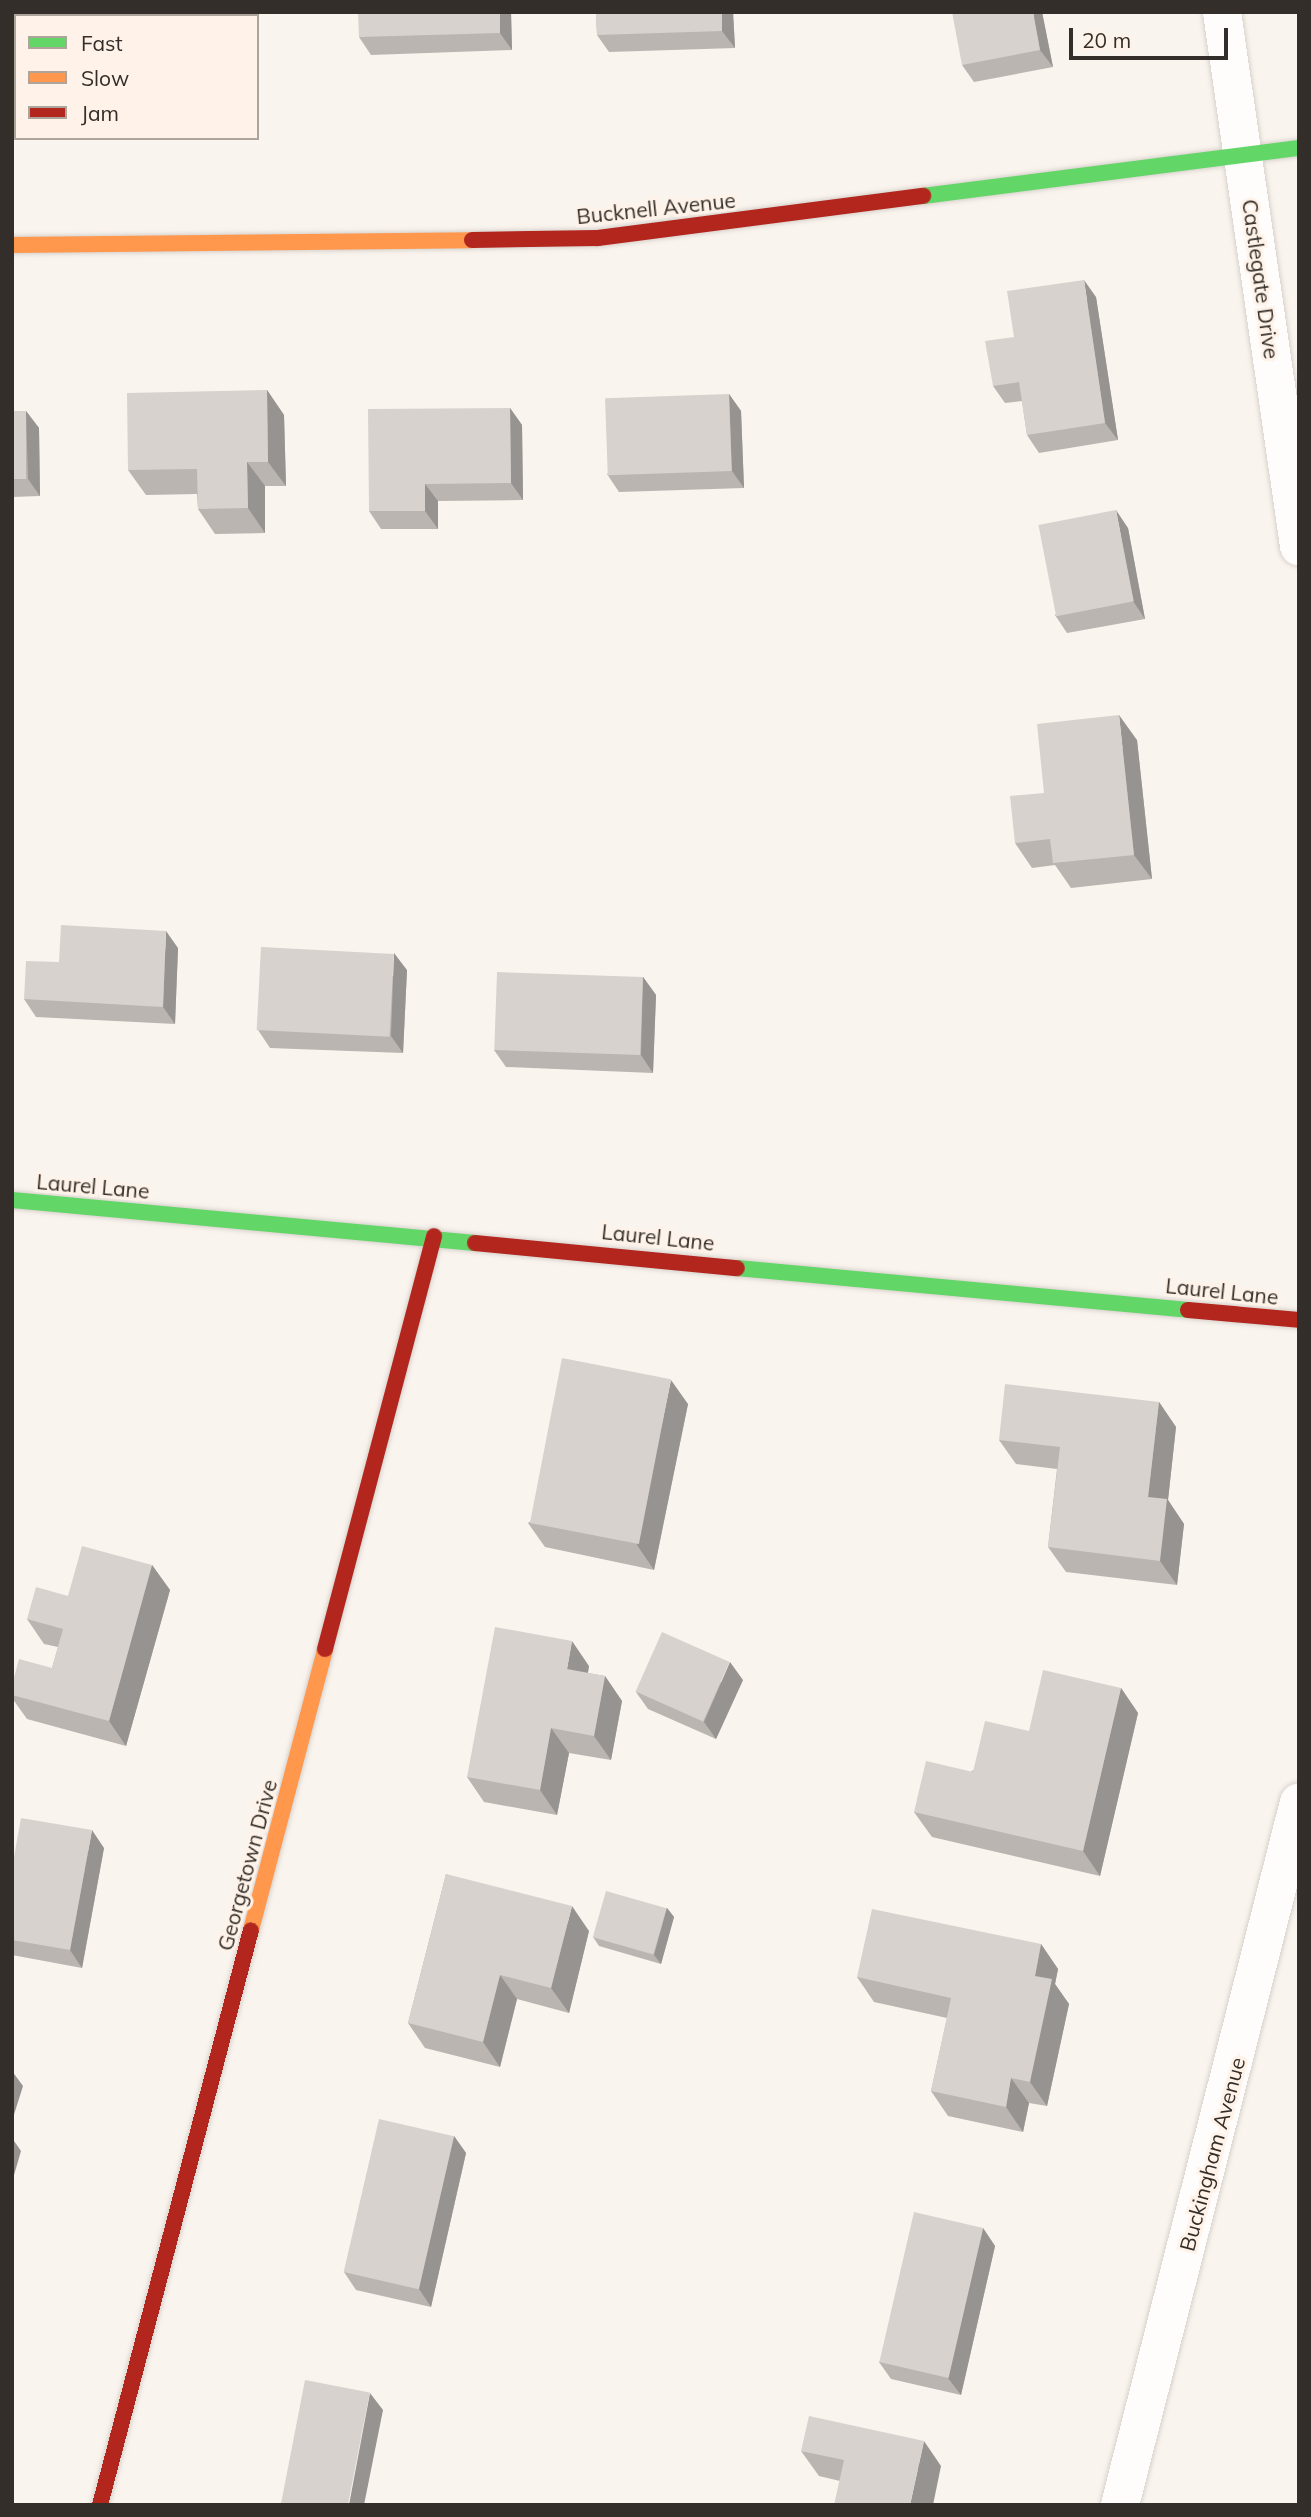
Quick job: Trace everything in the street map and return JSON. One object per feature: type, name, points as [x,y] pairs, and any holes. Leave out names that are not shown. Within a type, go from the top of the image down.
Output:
[{"type":"street","name":"Castlegate Drive","points":[[1222,12],[1299,547]]},
{"type":"street","name":"Bucknell Avenue","points":[[12,245],[598,238],[1299,148]]},
{"type":"street","name":"Laurel Lane","points":[[12,1200],[434,1236],[1299,1320]]},
{"type":"street","name":"Georgetown Drive","points":[[100,2505],[434,1236]]},
{"type":"street","name":"Buckingham Avenue","points":[[1120,2505],[1299,1802]]},
{"type":"building","points":[[115,12],[243,12],[243,14]]},
{"type":"building","points":[[358,12],[500,12],[500,33],[359,37]]},
{"type":"building","points":[[596,12],[722,12],[722,31],[597,35]]},
{"type":"building","points":[[952,12],[1033,12],[1040,50],[962,65]]},
{"type":"building","points":[[1084,280],[1105,423],[1027,435],[1019,382],[993,386],[985,341],[1014,337],[1007,291]]},
{"type":"building","points":[[267,390],[268,462],[247,462],[248,508],[198,509],[197,469],[128,470],[127,393]]},
{"type":"building","points":[[729,394],[732,471],[608,475],[605,398]]},
{"type":"building","points":[[510,408],[511,483],[425,484],[425,511],[369,511],[368,409]]},
{"type":"building","points":[[12,411],[26,411],[26,479],[12,479]]},
{"type":"building","points":[[1116,510],[1134,601],[1056,616],[1038,525]]},
{"type":"building","points":[[1119,715],[1134,855],[1053,863],[1050,839],[1015,843],[1010,796],[1044,793],[1037,724]]},
{"type":"building","points":[[61,925],[166,931],[163,1007],[24,999],[26,961],[59,962]]},
{"type":"building","points":[[261,947],[394,954],[389,1037],[257,1030]]},
{"type":"building","points":[[497,972],[643,977],[640,1055],[494,1050]]},
{"type":"building","points":[[562,1358],[671,1379],[639,1544],[530,1523]]},
{"type":"building","points":[[1005,1384],[1159,1402],[1148,1497],[1167,1499],[1160,1561],[1048,1547],[1060,1447],[999,1440]]},
{"type":"building","points":[[82,1546],[152,1565],[109,1721],[12,1695],[19,1659],[52,1668],[63,1629],[27,1619],[36,1587],[68,1596]]},
{"type":"building","points":[[495,1627],[572,1641],[567,1669],[605,1676],[594,1736],[551,1728],[540,1790],[467,1777]]},
{"type":"building","points":[[662,1632],[730,1662],[703,1721],[636,1691]]},
{"type":"building","points":[[1043,1670],[1121,1688],[1083,1851],[914,1812],[926,1761],[973,1772],[985,1721],[1029,1731]]},
{"type":"building","points":[[21,1818],[92,1830],[70,1950],[12,1940],[12,1868]]},
{"type":"building","points":[[446,1874],[572,1906],[551,1988],[500,1975],[483,2042],[408,2023]]},
{"type":"building","points":[[606,1891],[667,1908],[653,1955],[593,1937]]},
{"type":"building","points":[[872,1909],[1041,1944],[1035,1976],[1052,1979],[1030,2082],[1011,2078],[1006,2107],[931,2091],[951,1998],[857,1977]]},
{"type":"building","points":[[379,2119],[454,2136],[419,2289],[344,2272]]},
{"type":"building","points":[[914,2212],[983,2228],[949,2378],[879,2362]]},
{"type":"building","points":[[305,2380],[370,2393],[348,2505],[281,2505]]},
{"type":"building","points":[[809,2416],[924,2441],[910,2505],[834,2505],[844,2460],[801,2451]]},
{"type":"traffic: fast","points":[[923,196],[1299,148]]},
{"type":"traffic: fast","points":[[12,1200],[475,1243]]},
{"type":"traffic: fast","points":[[737,1268],[1188,1310]]},
{"type":"traffic: slow","points":[[12,245],[472,240]]},
{"type":"traffic: slow","points":[[251,1930],[325,1649]]},
{"type":"traffic: jam","points":[[472,240],[598,238],[923,196]]},
{"type":"traffic: jam","points":[[325,1649],[434,1236]]},
{"type":"traffic: jam","points":[[475,1243],[737,1268]]},
{"type":"traffic: jam","points":[[1188,1310],[1299,1320]]},
{"type":"traffic: jam","points":[[100,2505],[251,1930]]}]
